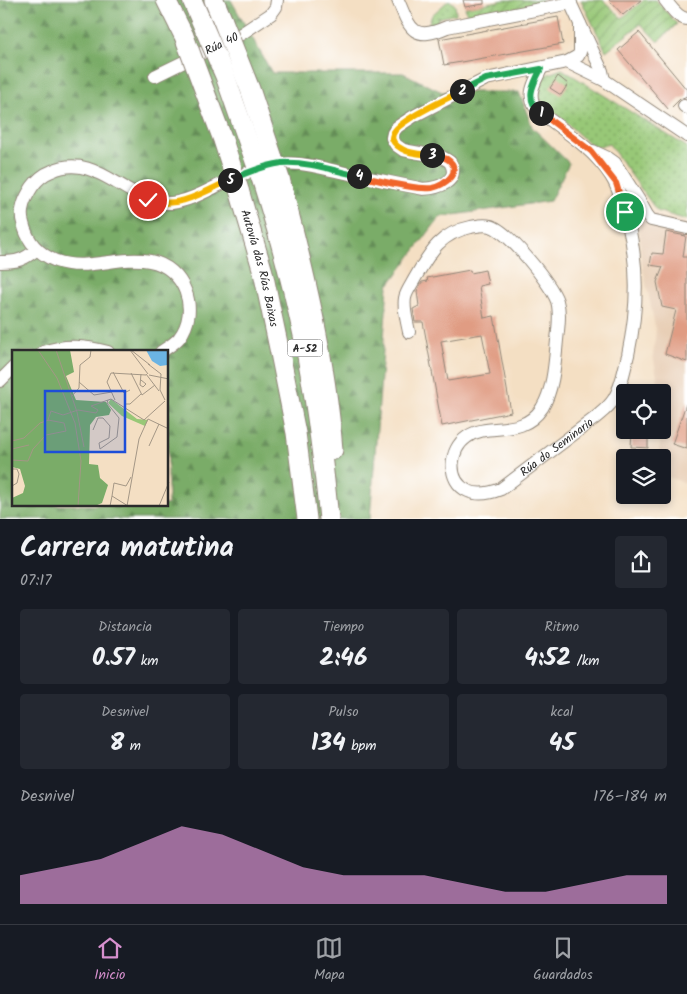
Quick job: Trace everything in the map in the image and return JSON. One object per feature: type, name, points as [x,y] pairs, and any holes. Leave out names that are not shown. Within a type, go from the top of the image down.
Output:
[{"type":"highway","name":"Autovía das Rías Baixas","points":[[166,0],[184,36],[216,122],[239,190],[263,272],[296,433],[307,519]]},
{"type":"highway","name":"Autovía das Rías Baixas","points":[[192,0],[271,180],[283,250],[303,335],[317,415],[329,519]]},
{"type":"highway","points":[[214,0],[250,89],[271,180],[315,316],[331,423],[338,519]]},
{"type":"street","name":"Rúa 40","points":[[156,76],[241,34],[271,14],[276,7],[277,0]]},
{"type":"street","points":[[398,0],[408,23],[422,34],[433,33],[446,27],[570,2],[602,71],[604,80]]},
{"type":"street","points":[[665,0],[677,15],[687,19]]},
{"type":"street","points":[[164,350],[178,339],[185,328],[188,314],[189,305],[186,291],[178,278],[160,264],[136,260],[86,264],[63,263],[37,249],[29,240],[24,228],[22,218],[23,206],[34,184],[45,174],[70,166],[84,167],[99,172],[148,200],[171,203],[200,195],[254,170],[290,163],[423,189],[440,186],[448,182],[452,174],[453,169],[450,162],[442,157],[403,150],[396,145],[392,138],[397,127],[421,112],[486,79],[541,69],[567,62],[578,56],[580,52],[580,24]]},
{"type":"street","points":[[567,62],[604,80],[687,136]]},
{"type":"street","name":"Rúa do Seminario","points":[[409,332],[405,297],[439,242],[458,229],[479,225],[498,229],[514,244],[545,280],[556,300],[560,312],[558,334],[550,388],[541,409],[526,423],[513,428],[480,432],[468,436],[461,442],[455,450],[452,460],[453,471],[456,480],[469,491],[489,493],[501,489],[607,408],[618,392],[632,334],[637,289],[632,243],[620,193],[610,175],[591,151],[537,110],[532,104],[532,90],[541,69]]},
{"type":"street","points":[[591,151],[615,163],[651,220],[687,228]]},
{"type":"street","points":[[0,262],[26,258],[37,249]]},
{"type":"street","points":[[51,350],[67,346],[91,347],[101,350]]},
{"type":"street","points":[[0,381],[12,369]]},
{"type":"shaded area","points":[[652,212],[663,218],[687,223],[687,484],[671,478],[671,449],[659,449],[661,439],[671,439],[671,384],[658,384],[653,355],[656,331],[641,259],[639,218]]},
{"type":"green space","points":[[0,0],[231,0],[272,73],[403,73],[442,92],[519,92],[532,127],[569,163],[550,201],[440,217],[388,286],[370,519],[0,519]]},
{"type":"green space","points":[[449,0],[455,5],[456,14],[438,18],[437,28],[427,28],[432,15]]},
{"type":"green space","points":[[505,0],[542,0],[542,5],[468,18],[465,7]]},
{"type":"green space","points":[[581,0],[603,0],[622,18],[644,0],[656,0],[677,24],[658,42],[641,24],[606,51]]},
{"type":"green space","points":[[562,69],[687,147],[687,220],[657,211],[609,144],[594,148],[539,98],[541,77]]},
{"type":"building","points":[[463,0],[484,0],[484,4],[465,7]]},
{"type":"building","points":[[609,0],[641,0],[623,15]]},
{"type":"building","points":[[558,17],[563,44],[444,65],[439,39]]},
{"type":"building","points":[[639,32],[687,90],[687,96],[680,99],[669,110],[618,50]]},
{"type":"building","points":[[558,76],[568,84],[561,95],[550,88]]},
{"type":"building","points":[[666,232],[686,236],[683,257],[687,257],[687,362],[665,354],[676,310],[662,307],[657,282],[663,267],[650,265],[652,253],[663,254]]},
{"type":"building","points":[[470,270],[471,273],[485,270],[488,284],[479,286],[484,318],[494,316],[511,412],[442,426],[423,322],[415,322],[413,309],[419,306],[417,291],[422,282],[428,281],[427,278]],"holes":[[[482,334],[490,374],[448,381],[441,341]]]},
{"type":"building","points":[[687,404],[687,449],[672,444]]},
{"type":"building","points":[[631,439],[648,439],[648,448],[631,447]]},
{"type":"route","points":[[148,200],[171,203],[184,200],[200,195],[233,178],[282,163],[309,166],[423,189],[440,186],[448,182],[452,174],[453,169],[450,162],[442,157],[403,150],[396,145],[392,138],[397,127],[428,108],[486,79],[541,69],[532,90],[532,104],[537,110],[591,151],[616,183],[625,212]]}]
